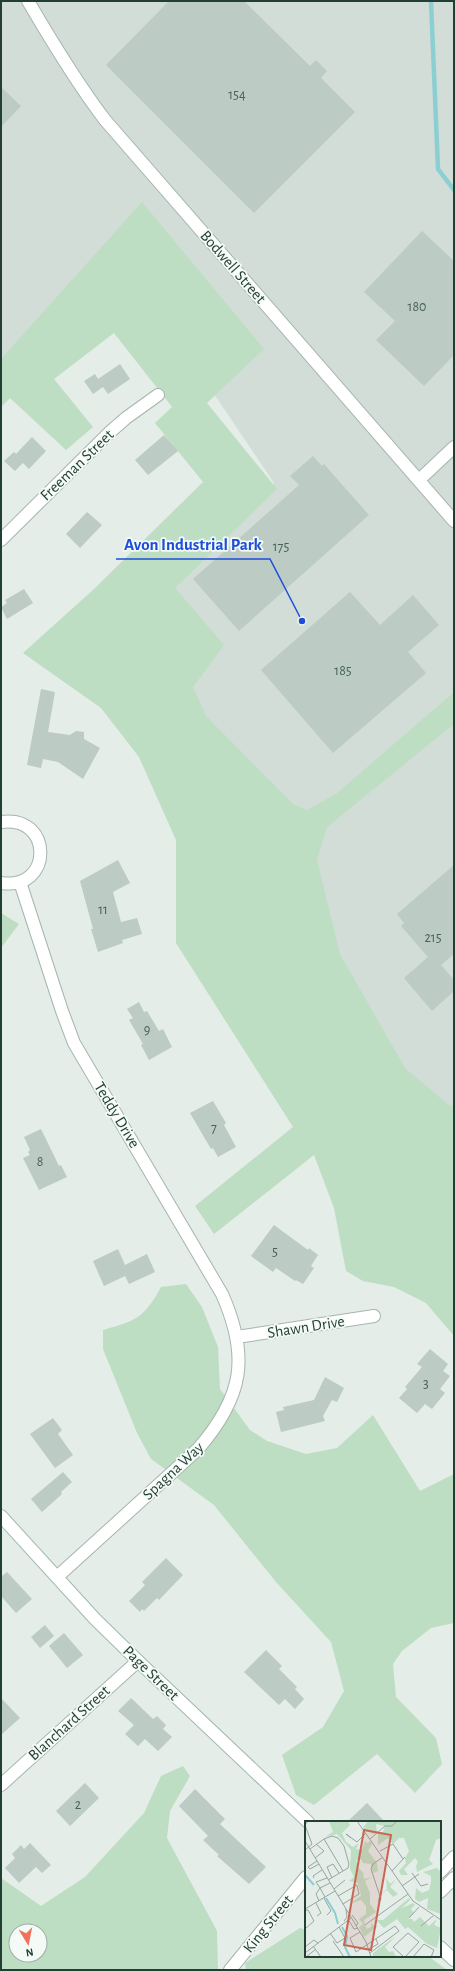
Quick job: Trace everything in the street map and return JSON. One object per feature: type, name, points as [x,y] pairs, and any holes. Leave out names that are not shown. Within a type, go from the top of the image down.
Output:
[{"type":"street","name":"Bodwell Street","points":[[28,1],[51,42],[81,88],[105,120],[454,521]]},
{"type":"street","name":"Freeman Street","points":[[1,540],[110,432],[126,418],[158,395]]},
{"type":"street","points":[[419,480],[454,447]]},
{"type":"street","points":[[1,822],[12,821],[21,823],[30,829],[37,837],[41,848],[37,868],[30,877],[20,882],[10,884],[1,883]]},
{"type":"street","name":"Teddy Drive","points":[[20,882],[62,1011],[74,1043],[222,1294],[231,1314],[237,1337]]},
{"type":"street","name":"Shawn Drive","points":[[237,1337],[374,1316]]},
{"type":"street","name":"Spagna Way","points":[[57,1577],[198,1449],[217,1427],[230,1403],[236,1382],[239,1362],[237,1337]]},
{"type":"street","name":"Page Street","points":[[1,1516],[138,1661],[307,1821]]},
{"type":"street","name":"Blanchard Street","points":[[1,1785],[138,1661]]},
{"type":"street","points":[[441,1871],[454,1857]]},
{"type":"street","name":"King Street","points":[[230,1970],[305,1878]]},
{"type":"street","points":[[441,1891],[454,1878]]},
{"type":"street","points":[[441,1948],[454,1960]]},
{"type":"shaded area","points":[[1,1],[454,1],[454,1220],[123,605],[274,483],[208,385],[110,257],[1,365]]},
{"type":"green space","points":[[142,202],[264,349],[207,403],[277,489],[175,588],[224,645],[193,687],[206,716],[293,804],[307,810],[336,794],[454,692],[454,724],[327,827],[317,860],[340,954],[405,1068],[450,1106],[454,1105],[454,1336],[426,1303],[394,1287],[363,1281],[346,1271],[334,1208],[314,1155],[214,1234],[195,1206],[293,1127],[176,943],[176,840],[139,757],[101,708],[23,653],[94,589],[203,482],[155,423],[172,407],[114,333],[54,379],[93,427],[66,450],[10,398],[1,407],[1,359]]},
{"type":"green space","points":[[1,913],[19,924],[1,948]]},
{"type":"green space","points":[[186,1284],[202,1307],[218,1347],[220,1389],[250,1430],[267,1441],[306,1454],[337,1448],[373,1415],[420,1491],[454,1474],[454,1623],[431,1628],[402,1651],[393,1664],[396,1697],[436,1738],[442,1764],[415,1793],[377,1754],[314,1805],[296,1795],[282,1755],[323,1727],[344,1691],[331,1642],[276,1582],[214,1505],[151,1459],[137,1433],[103,1349],[103,1330],[124,1324],[138,1317],[149,1306],[161,1287]]},
{"type":"green space","points":[[183,1766],[190,1776],[170,1811],[167,1838],[217,1931],[218,1970],[1,1970],[1,1878],[41,1906],[85,1877],[144,1813],[161,1776]]},
{"type":"green space","points":[[300,1928],[305,1930],[305,1957],[429,1957],[447,1970],[246,1970],[245,1963]]},
{"type":"building","points":[[169,1],[244,1],[310,66],[316,60],[327,71],[321,78],[355,112],[254,213],[106,65]]},
{"type":"building","points":[[1,87],[21,106],[1,127]]},
{"type":"building","points":[[422,231],[454,261],[454,355],[424,386],[376,340],[395,321],[364,292]]},
{"type":"building","points":[[120,364],[130,379],[108,394],[103,387],[93,394],[84,381],[95,374],[98,379]]},
{"type":"building","points":[[164,435],[178,451],[148,475],[135,460]]},
{"type":"building","points":[[32,437],[46,451],[29,469],[23,463],[15,471],[4,461],[14,452],[16,454]]},
{"type":"building","points":[[313,456],[322,466],[324,464],[369,515],[239,631],[193,579],[299,485],[290,476]]},
{"type":"building","points":[[87,512],[102,525],[80,548],[66,534]]},
{"type":"building","points":[[24,589],[33,603],[7,619],[1,607],[7,603],[5,600]]},
{"type":"building","points":[[350,592],[380,625],[413,595],[439,625],[408,652],[426,673],[333,753],[261,670]]},
{"type":"building","points":[[41,689],[55,692],[48,732],[70,735],[76,731],[84,732],[84,739],[100,748],[83,779],[58,762],[43,759],[41,768],[27,765]]},
{"type":"building","points":[[118,860],[130,883],[113,892],[121,922],[137,918],[142,934],[122,940],[123,943],[98,952],[80,881]]},
{"type":"building","points":[[454,865],[454,954],[441,965],[454,980],[454,991],[432,1011],[404,978],[428,957],[401,926],[404,923],[397,914]]},
{"type":"building","points":[[139,1002],[144,1012],[147,1011],[159,1031],[163,1029],[172,1047],[149,1060],[141,1045],[143,1044],[129,1020],[133,1018],[127,1009]]},
{"type":"building","points":[[213,1101],[226,1123],[224,1125],[236,1147],[218,1157],[213,1148],[211,1149],[190,1113]]},
{"type":"building","points":[[41,1129],[59,1166],[61,1165],[67,1177],[39,1190],[23,1158],[30,1155],[28,1152],[30,1150],[24,1137]]},
{"type":"building","points":[[274,1225],[308,1250],[309,1248],[318,1255],[311,1266],[314,1268],[303,1284],[296,1280],[295,1281],[276,1268],[273,1272],[251,1256]]},
{"type":"building","points":[[118,1249],[125,1265],[147,1254],[155,1272],[129,1284],[125,1276],[104,1286],[93,1261]]},
{"type":"building","points":[[430,1349],[448,1364],[443,1371],[450,1376],[440,1389],[445,1393],[432,1409],[425,1404],[417,1413],[399,1398],[407,1389],[405,1387],[422,1367],[417,1364]]},
{"type":"building","points":[[325,1377],[344,1388],[337,1402],[332,1400],[323,1416],[325,1421],[281,1432],[276,1412],[284,1410],[283,1407],[314,1400]]},
{"type":"building","points":[[53,1418],[62,1430],[58,1434],[73,1455],[55,1468],[30,1434]]},
{"type":"building","points":[[63,1472],[72,1482],[61,1492],[62,1494],[42,1512],[31,1499]]},
{"type":"building","points":[[166,1558],[183,1575],[159,1600],[157,1598],[144,1611],[142,1609],[140,1612],[129,1601],[145,1585],[142,1582]]},
{"type":"building","points":[[7,1572],[32,1599],[16,1613],[1,1596],[1,1577]]},
{"type":"building","points":[[45,1625],[54,1636],[40,1648],[31,1637]]},
{"type":"building","points":[[64,1633],[83,1655],[67,1668],[49,1646]]},
{"type":"building","points":[[266,1650],[282,1666],[279,1669],[297,1687],[295,1689],[304,1699],[295,1709],[285,1699],[279,1705],[244,1672]]},
{"type":"building","points":[[1,1698],[20,1718],[1,1735]]},
{"type":"building","points":[[131,1698],[153,1719],[157,1716],[166,1725],[163,1729],[172,1737],[158,1751],[145,1739],[138,1746],[125,1734],[134,1725],[118,1711]]},
{"type":"building","points":[[85,1783],[99,1798],[70,1826],[56,1811]]},
{"type":"building","points":[[195,1789],[225,1819],[220,1824],[266,1867],[249,1884],[217,1856],[219,1855],[203,1840],[208,1836],[179,1806]]},
{"type":"building","points":[[367,1803],[384,1821],[348,1821]]},
{"type":"building","points":[[30,1843],[51,1865],[42,1873],[36,1867],[19,1883],[5,1868],[15,1858],[12,1854],[21,1845],[24,1849]]},
{"type":"waterway","points":[[431,1],[438,169],[454,190]]},
{"type":"place","name":"Avon Industrial Park","points":[[302,621]]}]
